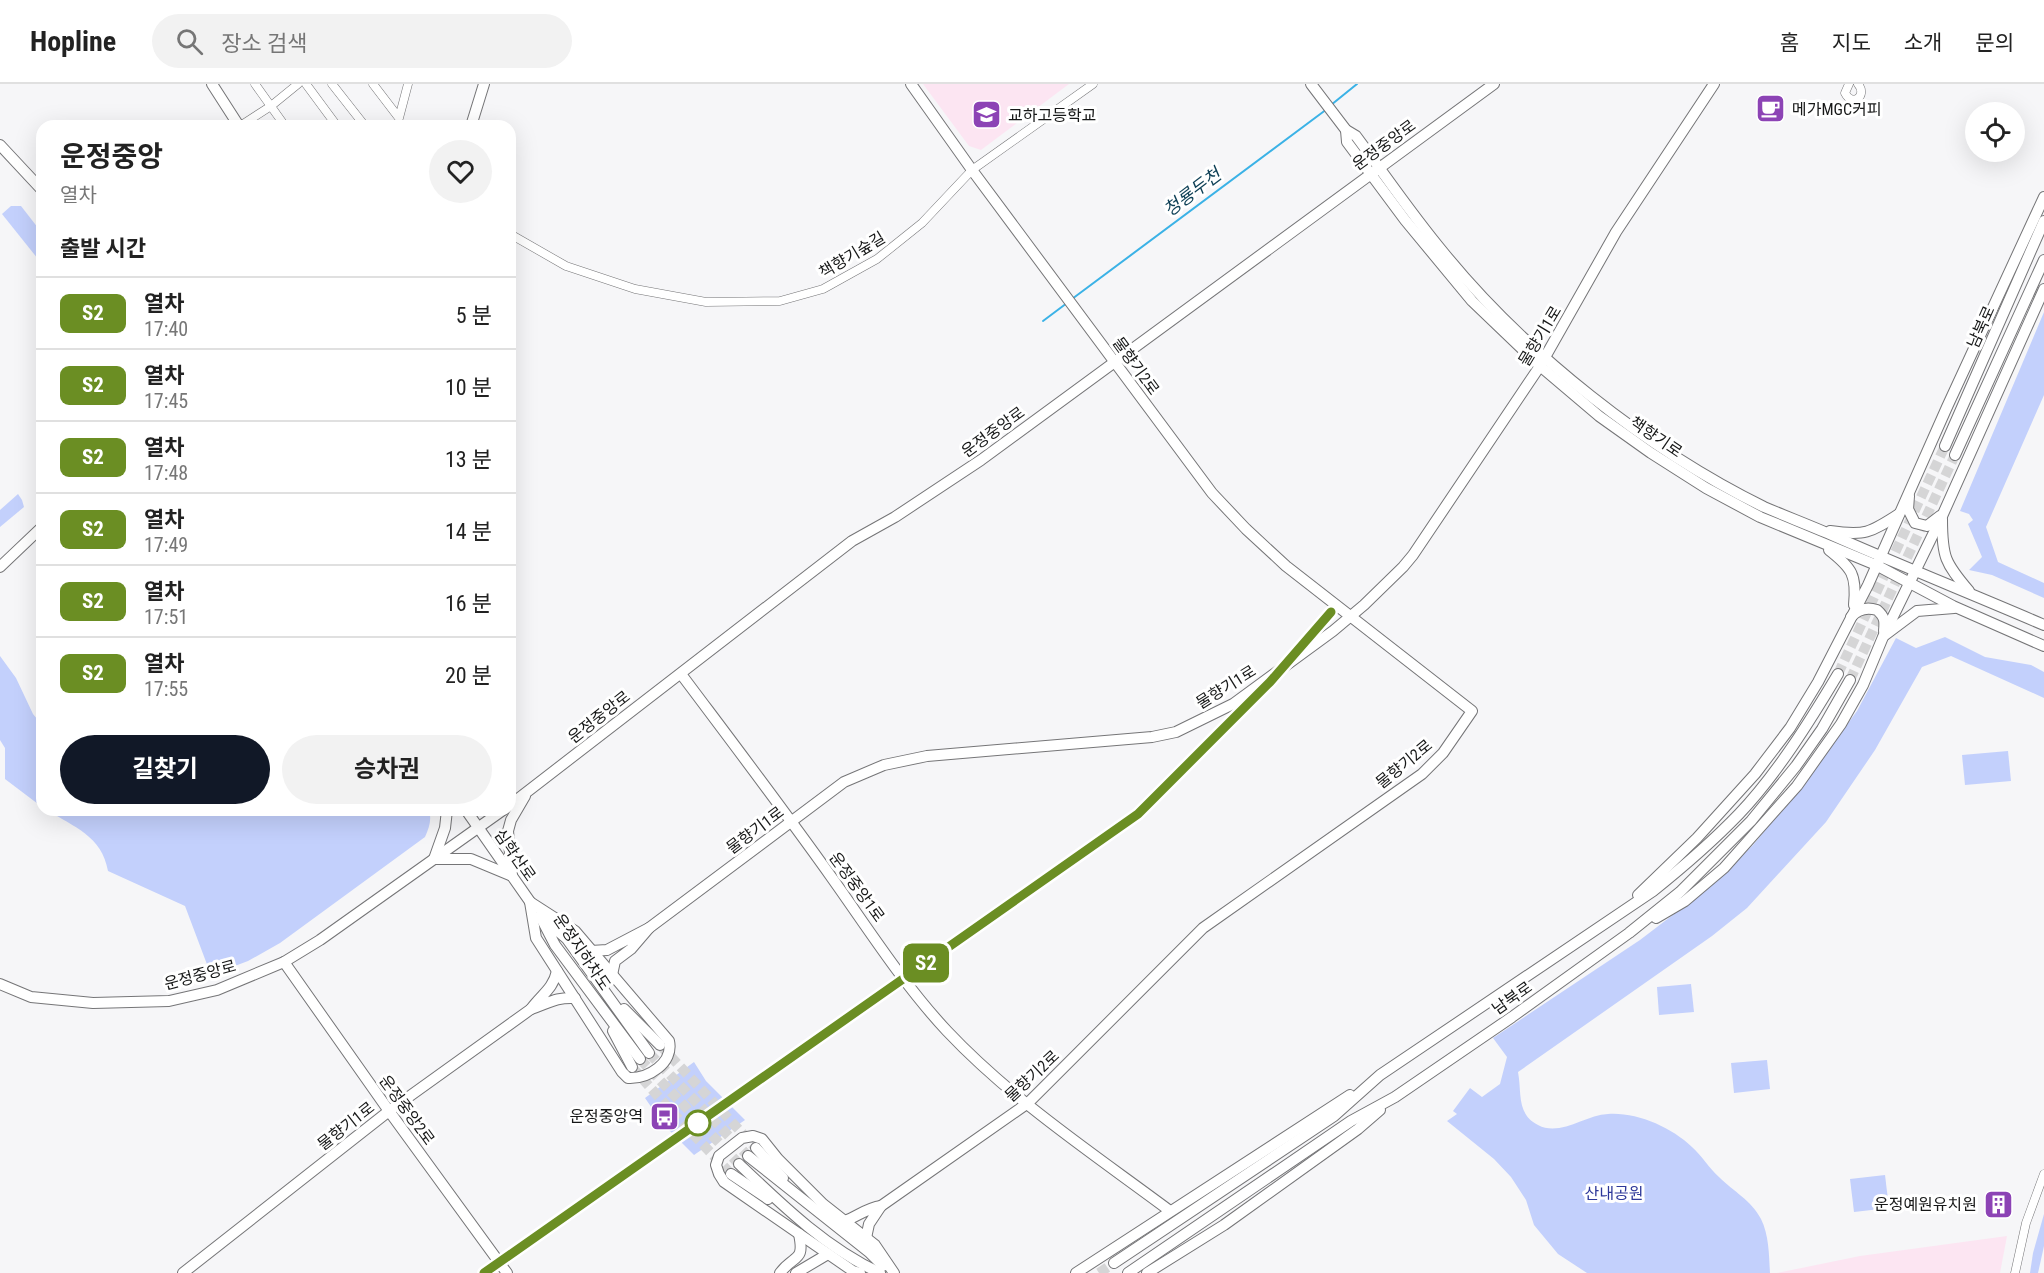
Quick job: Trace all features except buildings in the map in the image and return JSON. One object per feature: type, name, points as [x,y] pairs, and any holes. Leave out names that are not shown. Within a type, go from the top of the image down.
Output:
[{"type":"street","points":[[212,84],[236,120]]},
{"type":"street","points":[[255,84],[281,120]]},
{"type":"street","points":[[249,120],[298,84]]},
{"type":"street","points":[[306,84],[333,120]]},
{"type":"street","points":[[332,84],[359,120]]},
{"type":"street","points":[[373,84],[399,118],[408,84]]},
{"type":"street","points":[[473,120],[484,84]]},
{"type":"street","points":[[911,84],[972,170]]},
{"type":"street","name":"책향기숲길","points":[[516,237],[566,266],[635,289],[706,302],[780,301],[823,289],[877,259],[922,223],[972,170],[1093,84]]},
{"type":"street","name":"책향기로","points":[[1311,84],[1346,130],[1347,142],[1375,170],[1431,253],[1472,301],[1543,362],[1599,416],[1706,488],[1760,517],[1817,535],[1878,561],[1915,571],[2044,625]]},
{"type":"street","name":"운정중앙로","points":[[516,800],[852,541],[896,517],[981,460],[1494,84]]},
{"type":"street","name":"물향기1로","points":[[649,928],[844,782],[863,772],[901,760],[927,756],[1152,737],[1176,732],[1233,704],[1351,616],[1413,555],[1543,362],[1616,232],[1714,84]]},
{"type":"street","points":[[1846,85],[1846,95],[1855,100],[1862,92],[1858,84]]},
{"type":"street","points":[[0,145],[36,184]]},
{"type":"street","name":"물향기2로","points":[[845,1221],[859,1216],[870,1207],[881,1206],[1028,1103],[1203,928],[1422,774],[1443,753],[1472,711],[1286,566],[1212,493],[972,170]]},
{"type":"street","points":[[1618,915],[1697,838],[1755,774],[1790,728],[1818,682],[1878,561],[2044,197]]},
{"type":"street","name":"남북로","points":[[1945,446],[2043,222]]},
{"type":"street","name":"남북로","points":[[1955,455],[2044,260]]},
{"type":"street","points":[[1629,933],[1685,901],[1724,868],[1797,786],[1841,724],[1863,685],[1883,637],[1943,514],[2044,289]]},
{"type":"street","points":[[1909,492],[1908,509],[1915,523],[1927,526],[1943,514]]},
{"type":"street","points":[[1817,535],[1866,533],[1877,529],[1899,514]]},
{"type":"street","points":[[1943,514],[1942,545],[1945,558],[1950,569],[1971,594]]},
{"type":"street","points":[[0,567],[36,533]]},
{"type":"street","points":[[1817,535],[1851,572],[1856,583],[1854,608]]},
{"type":"street","name":"책향기로","points":[[1878,561],[1955,608],[2044,646]]},
{"type":"street","points":[[1883,637],[1917,611],[1955,608]]},
{"type":"street","points":[[1848,621],[1855,613],[1864,609],[1877,610],[1885,621],[1883,637]]},
{"type":"street","name":"운정중앙1로","points":[[681,674],[791,821],[915,994],[975,1059],[1059,1129],[1170,1211]]},
{"type":"street","name":"남북로","points":[[1114,1263],[1334,1116],[1380,1075],[1653,891],[1695,857],[1741,812],[1810,721],[1838,674]]},
{"type":"street","name":"남북로","points":[[1128,1273],[1351,1121],[1395,1097],[1512,1017],[1629,933],[1680,892],[1751,821],[1796,766],[1822,729],[1850,680]]},
{"type":"street","points":[[516,794],[526,793]]},
{"type":"street","points":[[516,812],[526,793]]},
{"type":"street","points":[[447,816],[446,828],[434,859],[471,859],[512,876],[508,831],[514,816]]},
{"type":"street","name":"심학산로","points":[[470,816],[540,916]]},
{"type":"street","name":"운정중앙로","points":[[0,984],[31,997],[93,1003],[169,1001],[217,990],[284,962],[320,940],[494,816]]},
{"type":"street","points":[[530,902],[575,931],[669,1041],[669,1056],[665,1062],[644,1077],[628,1078],[622,1072],[536,938],[530,902]]},
{"type":"street","name":"운정지하차도","points":[[540,916],[567,939],[602,987],[645,1056],[599,1004],[555,945],[540,916]]},
{"type":"street","points":[[591,951],[607,950],[649,928]]},
{"type":"street","points":[[612,975],[615,961],[632,948],[649,928]]},
{"type":"street","name":"운정중앙2로","points":[[284,962],[507,1273]]},
{"type":"street","points":[[531,1009],[551,988],[557,971]]},
{"type":"street","points":[[602,987],[660,1045]]},
{"type":"street","points":[[531,1009],[547,1004],[556,998],[574,998]]},
{"type":"street","points":[[599,1004],[632,1067]]},
{"type":"street","name":"물향기1로","points":[[183,1273],[389,1111],[531,1009]]},
{"type":"street","points":[[1078,1273],[1088,1264],[1380,1075]]},
{"type":"street","points":[[1147,1273],[1224,1225],[1358,1129],[1395,1097]]},
{"type":"street","points":[[860,1273],[853,1271],[724,1182],[716,1165],[719,1156],[742,1138],[753,1136],[762,1139],[778,1159],[823,1204],[875,1245],[892,1273]]},
{"type":"street","points":[[793,1215],[748,1156],[892,1273]]},
{"type":"street","points":[[731,1174],[859,1263],[880,1273]]},
{"type":"street","points":[[2015,1273],[2021,1242],[2041,1192],[2044,1174]]},
{"type":"street","points":[[866,1238],[869,1224],[881,1206]]},
{"type":"street","points":[[780,1273],[800,1253],[802,1248],[799,1234]]},
{"type":"street","points":[[1158,1273],[1189,1246]]},
{"type":"street","points":[[796,1273],[828,1254]]},
{"type":"shaded area","name":"교하고등학교","points":[[923,84],[1069,84],[981,150],[969,146]]},
{"type":"shaded area","points":[[2007,1236],[2000,1273],[1777,1273],[1860,1256]]},
{"type":"green space","points":[[11,206],[21,206],[36,225],[36,256],[2,214]]},
{"type":"green space","points":[[2044,312],[2044,395],[1986,527],[1998,562],[2044,583],[2044,598],[1992,575],[1969,570],[1982,557],[1968,524],[1973,520],[1969,514],[1960,511]]},
{"type":"green space","points":[[18,494],[24,507],[0,527],[0,510]]},
{"type":"green space","name":"산내공원","points":[[1945,637],[1985,657],[2031,665],[2044,672],[2044,698],[1951,656],[1922,667],[1875,750],[1826,822],[1747,908],[1712,936],[1518,1072],[1523,1109],[1526,1115],[1538,1125],[1546,1128],[1564,1127],[1599,1115],[1619,1114],[1653,1122],[1684,1140],[1757,1212],[1764,1225],[1767,1238],[1770,1273],[1587,1273],[1558,1254],[1534,1225],[1526,1200],[1511,1177],[1494,1159],[1447,1121],[1457,1114],[1453,1111],[1470,1088],[1482,1097],[1500,1084],[1507,1057],[1493,1038],[1640,940],[1724,873],[1753,845],[1798,791],[1857,711],[1896,638],[1916,648]]},
{"type":"green space","points":[[0,656],[16,678],[36,718],[36,802],[5,779],[5,748],[0,740]]},
{"type":"green space","points":[[2008,751],[2011,781],[1965,785],[1962,755]]},
{"type":"green space","points":[[57,816],[430,817],[425,837],[280,943],[248,961],[211,975],[185,906],[108,871],[100,849],[77,828]]},
{"type":"green space","points":[[1691,984],[1694,1012],[1659,1015],[1657,987]]},
{"type":"green space","points":[[1767,1060],[1770,1089],[1734,1093],[1731,1063]]},
{"type":"green space","points":[[694,1062],[706,1081],[745,1120],[694,1155],[663,1124],[645,1098]]},
{"type":"green space","points":[[1885,1175],[1889,1208],[1854,1212],[1850,1179]]},
{"type":"green space","points":[[2044,1214],[2044,1246],[2038,1273],[2030,1273],[2033,1253]]},
{"type":"waterway","name":"청룡두천","points":[[1331,105],[1357,84]]},
{"type":"waterway","name":"청룡두천","points":[[1072,299],[1327,109]]},
{"type":"waterway","name":"청룡두천","points":[[1043,321],[1067,303]]},
{"type":"tunnel","points":[[1838,674],[1945,446]]},
{"type":"tunnel","points":[[1850,680],[1955,455]]},
{"type":"tunnel","points":[[660,1045],[756,1148]]},
{"type":"tunnel","points":[[649,1053],[748,1156]]},
{"type":"tunnel","points":[[640,1059],[739,1164]]},
{"type":"tunnel","points":[[632,1067],[731,1174]]},
{"type":"tunnel","points":[[1099,1273],[1114,1263]]},
{"type":"train","name":"S2","points":[[484,1273],[1138,814],[1270,682],[1331,612]]},
{"type":"place","name":"메가MGC커피","points":[[1771,109]]},
{"type":"place","name":"교하고등학교","points":[[987,115]]},
{"type":"place","name":"운정중앙역","points":[[664,1116]]},
{"type":"place","name":"운정예원유치원","points":[[1998,1204]]}]
